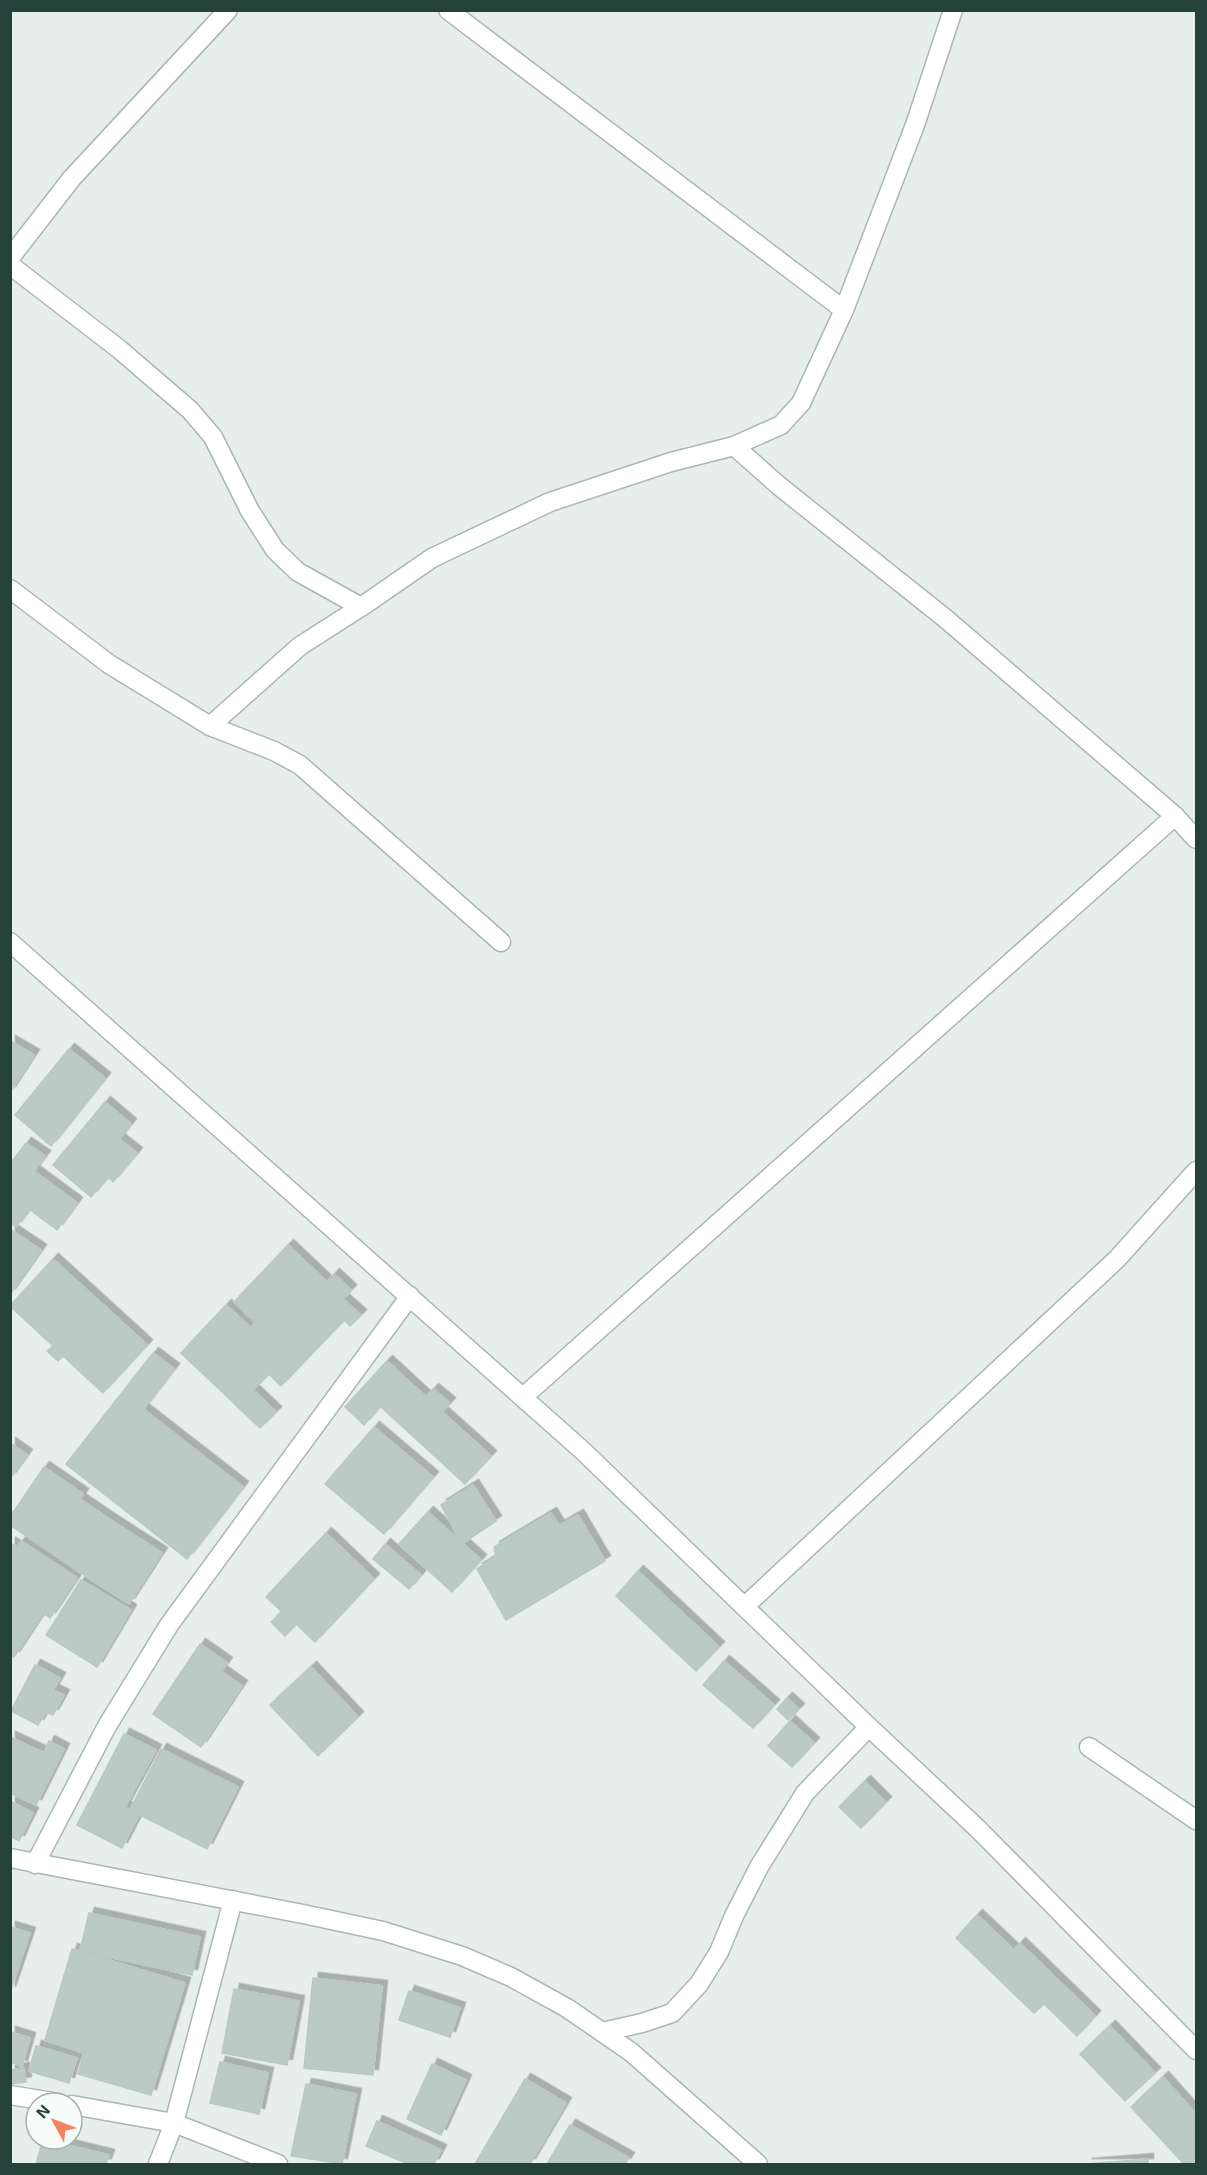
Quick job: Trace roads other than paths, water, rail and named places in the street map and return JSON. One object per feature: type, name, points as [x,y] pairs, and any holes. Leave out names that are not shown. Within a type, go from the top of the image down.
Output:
[{"type":"street","points":[[10,258],[72,178],[228,10]]},
{"type":"street","points":[[447,10],[844,310]]},
{"type":"street","points":[[210,726],[300,646],[361,608],[432,558],[550,502],[671,462],[734,446],[781,425],[801,403],[844,310],[915,125],[953,10]]},
{"type":"street","points":[[10,265],[119,349],[190,410],[213,437],[250,511],[275,550],[298,572],[361,608]]},
{"type":"street","points":[[734,446],[778,485],[946,619],[1175,816],[1197,839]]},
{"type":"street","points":[[10,589],[109,664],[210,726],[274,751],[300,765],[501,942]]},
{"type":"street","points":[[523,1397],[1175,816]]},
{"type":"street","points":[[10,942],[583,1451],[978,1829],[1197,2050]]},
{"type":"street","points":[[746,1606],[1117,1259],[1197,1171]]},
{"type":"street","points":[[35,1864],[107,1726],[169,1625],[410,1296]]},
{"type":"street","points":[[602,2032],[642,2024],[672,2013],[699,1984],[719,1952],[759,1867],[805,1793],[869,1727]]},
{"type":"street","points":[[1089,1747],[1197,1820]]},
{"type":"street","points":[[10,1858],[383,1931],[462,1956],[511,1977],[567,2008],[631,2052],[758,2164]]},
{"type":"street","points":[[158,2164],[174,2123],[233,1900]]},
{"type":"street","points":[[84,2107],[174,2123],[278,2164]]}]
